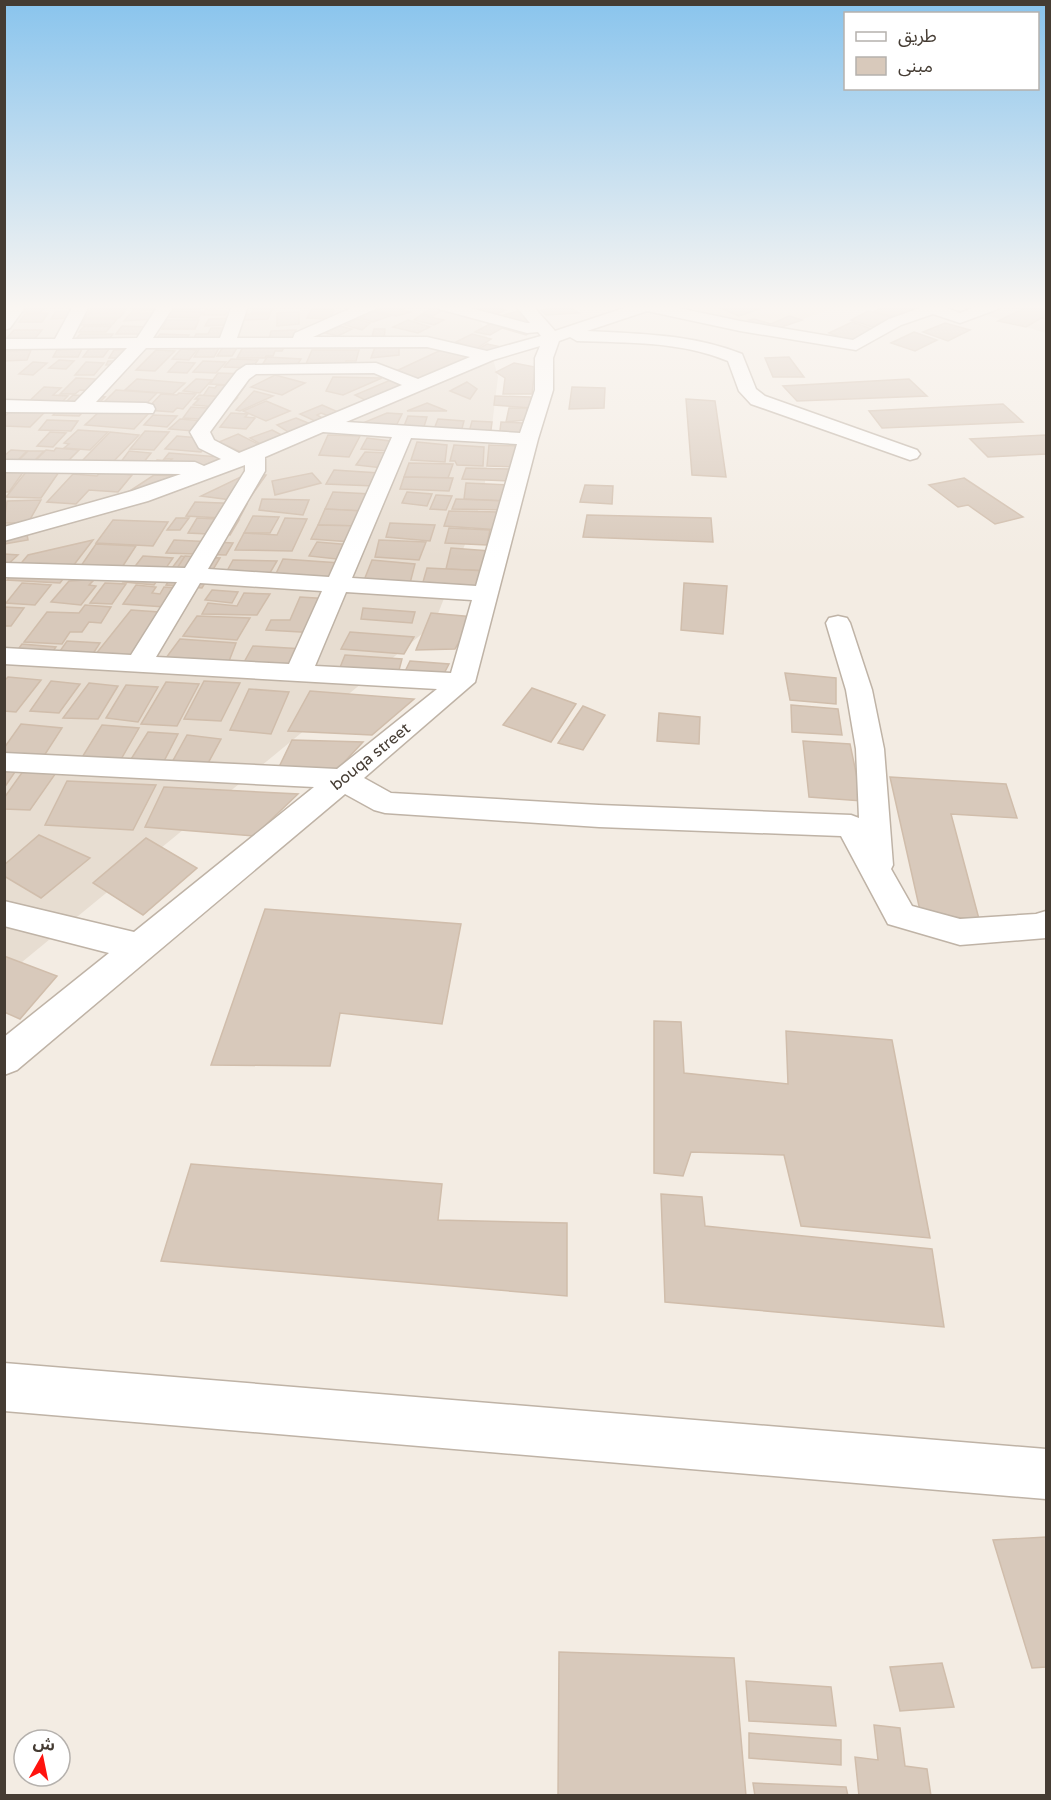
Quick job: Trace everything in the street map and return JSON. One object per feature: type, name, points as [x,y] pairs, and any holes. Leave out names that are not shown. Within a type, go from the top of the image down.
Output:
[{"type":"street","points":[[80,408],[97,390]]},
{"type":"street","points":[[140,662],[255,471],[246,457],[206,444],[200,432],[232,390]]},
{"type":"street","points":[[4,534],[140,495],[246,457],[405,390]]},
{"type":"street","points":[[4,656],[462,682],[528,439],[544,390]]},
{"type":"street","points":[[748,390],[758,400],[910,454]]},
{"type":"street","points":[[6,396],[80,408],[147,409]]},
{"type":"street","points":[[317,426],[528,439]]},
{"type":"street","points":[[299,672],[403,433]]},
{"type":"street","points":[[4,466],[214,468]]},
{"type":"street","points":[[4,570],[193,575],[486,594]]},
{"type":"street","points":[[838,623],[859,690],[870,749],[878,873]]},
{"type":"street","name":"bouqa street","points":[[4,1059],[342,778],[462,682]]},
{"type":"street","points":[[4,762],[342,778],[385,803],[599,816],[851,826],[900,915],[960,932],[1040,927],[1047,924]]},
{"type":"street","points":[[4,913],[139,947]]},
{"type":"street","points":[[4,1388],[1047,1474]]},
{"type":"shaded area","points":[[5,390],[496,390],[483,498],[434,624],[5,976]]},
{"type":"building","points":[[41,390],[59,390],[53,395],[68,396],[53,411],[21,409]]},
{"type":"building","points":[[64,390],[80,390],[75,394],[60,394]]},
{"type":"building","points":[[116,390],[157,393],[141,409],[100,406]]},
{"type":"building","points":[[125,390],[177,390],[173,394]]},
{"type":"building","points":[[184,390],[203,390],[200,393]]},
{"type":"building","points":[[207,390],[242,390],[237,397],[203,396]]},
{"type":"building","points":[[263,390],[292,390],[282,395]]},
{"type":"building","points":[[326,390],[354,390],[343,395]]},
{"type":"building","points":[[367,390],[411,390],[373,404],[355,395]]},
{"type":"building","points":[[452,390],[476,390],[470,399],[450,391]]},
{"type":"building","points":[[504,390],[532,390],[532,394],[503,394]]},
{"type":"building","points":[[572,390],[605,390],[604,408],[569,409]]},
{"type":"building","points":[[787,390],[921,390],[927,396],[797,401]]},
{"type":"building","points":[[254,391],[273,396],[240,411],[236,410]]},
{"type":"building","points":[[179,393],[196,394],[183,409],[177,408],[173,412],[146,410],[161,394],[177,395]]},
{"type":"building","points":[[73,395],[105,397],[97,405],[90,405],[79,416],[53,415]]},
{"type":"building","points":[[199,395],[237,398],[227,408],[193,405],[199,399],[195,399]]},
{"type":"building","points":[[495,396],[531,397],[531,408],[494,405]]},
{"type":"building","points":[[686,399],[715,401],[726,477],[692,475]]},
{"type":"building","points":[[266,401],[290,411],[266,421],[243,411]]},
{"type":"building","points":[[427,403],[447,411],[407,411]]},
{"type":"building","points":[[1003,404],[1023,422],[882,428],[869,411]]},
{"type":"building","points":[[322,405],[338,412],[329,416],[321,413],[317,415],[324,419],[317,422],[300,414]]},
{"type":"building","points":[[191,407],[224,409],[216,420],[183,418]]},
{"type":"building","points":[[509,408],[527,408],[526,420],[506,422]]},
{"type":"building","points":[[12,410],[45,412],[30,427],[4,426],[4,417]]},
{"type":"building","points":[[101,410],[149,413],[134,429],[85,425]]},
{"type":"building","points":[[231,413],[248,414],[245,417],[255,418],[246,429],[220,427]]},
{"type":"building","points":[[387,413],[402,414],[393,432],[353,427]]},
{"type":"building","points":[[153,415],[177,416],[167,427],[144,425]]},
{"type":"building","points":[[408,416],[427,417],[422,433],[402,431]]},
{"type":"building","points":[[296,418],[318,427],[296,437],[277,425]]},
{"type":"building","points":[[180,419],[215,422],[206,432],[169,429]]},
{"type":"building","points":[[438,419],[464,421],[460,436],[432,434]]},
{"type":"building","points":[[47,420],[78,421],[71,431],[39,430]]},
{"type":"building","points":[[472,421],[492,422],[490,438],[468,436]]},
{"type":"building","points":[[501,422],[523,423],[521,440],[499,439]]},
{"type":"building","points":[[78,430],[108,432],[90,450],[64,448],[69,444],[64,443]]},
{"type":"building","points":[[272,430],[291,440],[269,449],[250,438]]},
{"type":"building","points":[[145,431],[169,432],[154,450],[130,449]]},
{"type":"building","points":[[50,432],[66,433],[53,447],[37,446]]},
{"type":"building","points":[[110,432],[139,435],[109,466],[79,464]]},
{"type":"building","points":[[238,434],[262,446],[243,453],[219,442]]},
{"type":"building","points":[[328,435],[360,436],[349,457],[319,455]]},
{"type":"building","points":[[1046,435],[1046,454],[988,457],[970,439]]},
{"type":"building","points":[[177,436],[212,439],[201,452],[165,449]]},
{"type":"building","points":[[367,438],[390,441],[390,451],[361,449]]},
{"type":"building","points":[[417,442],[447,445],[445,462],[411,460]]},
{"type":"building","points":[[454,445],[484,447],[483,466],[457,465],[455,461],[450,461]]},
{"type":"building","points":[[489,445],[520,446],[516,467],[487,466]]},
{"type":"building","points":[[56,448],[79,450],[59,470],[28,468],[46,450],[54,451]]},
{"type":"building","points":[[11,450],[27,451],[13,465],[4,464],[4,456]]},
{"type":"building","points":[[28,451],[44,451],[29,466],[14,465]]},
{"type":"building","points":[[129,451],[151,453],[139,468],[117,467]]},
{"type":"building","points":[[365,452],[391,453],[383,468],[356,465]]},
{"type":"building","points":[[169,453],[232,458],[184,473],[148,470],[157,460],[170,461],[172,459],[164,459]]},
{"type":"building","points":[[409,463],[453,464],[448,478],[404,477]]},
{"type":"building","points":[[466,468],[513,469],[511,481],[462,479]]},
{"type":"building","points":[[334,470],[379,473],[374,486],[326,484]]},
{"type":"building","points":[[4,471],[24,471],[9,492],[4,492]]},
{"type":"building","points":[[26,472],[59,472],[41,498],[6,497]]},
{"type":"building","points":[[100,472],[132,475],[118,492],[89,490],[76,504],[47,502],[73,474],[97,476]]},
{"type":"building","points":[[249,473],[266,475],[247,502],[201,496]]},
{"type":"building","points":[[312,473],[321,483],[275,495],[272,481]]},
{"type":"building","points":[[154,475],[199,477],[110,504]]},
{"type":"building","points":[[404,477],[453,478],[449,491],[400,489]]},
{"type":"building","points":[[964,478],[1023,517],[995,524],[968,505],[958,507],[929,485]]},
{"type":"building","points":[[466,483],[510,485],[506,501],[464,499]]},
{"type":"building","points":[[585,485],[613,486],[612,504],[580,502]]},
{"type":"building","points":[[333,492],[371,494],[363,511],[325,509]]},
{"type":"building","points":[[407,492],[432,494],[427,506],[402,503]]},
{"type":"building","points":[[436,495],[452,496],[446,510],[430,509]]},
{"type":"building","points":[[262,499],[309,500],[303,515],[259,510]]},
{"type":"building","points":[[456,499],[506,501],[503,510],[452,509]]},
{"type":"building","points":[[41,500],[28,523],[4,523],[7,501]]},
{"type":"building","points":[[195,502],[247,504],[239,519],[186,516]]},
{"type":"building","points":[[325,509],[363,511],[360,526],[318,525]]},
{"type":"building","points":[[449,511],[500,512],[500,530],[444,526]]},
{"type":"building","points":[[587,515],[711,518],[713,542],[583,537]]},
{"type":"building","points":[[253,516],[279,517],[270,533],[244,533]]},
{"type":"building","points":[[176,518],[189,518],[180,530],[167,530]]},
{"type":"building","points":[[197,518],[239,520],[230,535],[188,533]]},
{"type":"building","points":[[285,518],[307,519],[292,551],[235,550],[244,533],[277,535]]},
{"type":"building","points":[[113,520],[168,522],[153,546],[96,543]]},
{"type":"building","points":[[25,523],[28,540],[4,544],[4,526]]},
{"type":"building","points":[[390,523],[435,525],[430,541],[386,537]]},
{"type":"building","points":[[318,525],[360,526],[352,542],[311,539]]},
{"type":"building","points":[[449,528],[490,530],[487,545],[445,543]]},
{"type":"building","points":[[93,540],[60,583],[7,580],[28,555]]},
{"type":"building","points":[[174,540],[233,543],[226,555],[166,553]]},
{"type":"building","points":[[379,540],[426,542],[419,560],[375,557]]},
{"type":"building","points":[[317,542],[352,545],[346,560],[309,556]]},
{"type":"building","points":[[96,544],[136,546],[115,578],[74,576]]},
{"type":"building","points":[[451,548],[490,551],[488,571],[446,569]]},
{"type":"building","points":[[4,554],[18,555],[4,568]]},
{"type":"building","points":[[143,556],[173,558],[154,585],[123,582]]},
{"type":"building","points":[[181,556],[203,559],[194,579],[165,577]]},
{"type":"building","points":[[185,556],[220,558],[202,588],[166,585]]},
{"type":"building","points":[[283,559],[340,563],[334,587],[271,584]]},
{"type":"building","points":[[233,560],[277,561],[264,583],[221,582]]},
{"type":"building","points":[[372,560],[415,564],[408,591],[361,588]]},
{"type":"building","points":[[427,568],[488,571],[485,593],[421,589]]},
{"type":"building","points":[[69,581],[93,581],[89,585],[96,586],[81,605],[51,602]]},
{"type":"building","points":[[22,583],[51,585],[35,605],[6,603]]},
{"type":"building","points":[[105,583],[126,584],[112,604],[90,603]]},
{"type":"building","points":[[684,583],[727,586],[723,634],[681,630]]},
{"type":"building","points":[[136,585],[156,587],[152,593],[160,594],[164,587],[191,589],[179,608],[123,604]]},
{"type":"building","points":[[212,590],[238,592],[232,603],[205,600]]},
{"type":"building","points":[[244,593],[270,594],[257,615],[202,614],[208,603],[237,606]]},
{"type":"building","points":[[300,597],[331,599],[318,633],[266,630],[271,620],[290,620]]},
{"type":"building","points":[[85,605],[111,607],[101,623],[89,622],[82,632],[70,632],[62,644],[24,642],[47,612],[79,613]]},
{"type":"building","points":[[4,607],[24,608],[11,626],[4,626]]},
{"type":"building","points":[[363,608],[415,612],[412,623],[361,619]]},
{"type":"building","points":[[131,610],[173,613],[148,658],[95,655]]},
{"type":"building","points":[[431,613],[474,617],[455,649],[416,650]]},
{"type":"building","points":[[197,616],[250,618],[237,640],[183,636]]},
{"type":"building","points":[[350,632],[414,637],[404,654],[341,649]]},
{"type":"building","points":[[180,639],[236,643],[226,669],[160,666]]},
{"type":"building","points":[[67,641],[100,643],[85,666],[51,664]]},
{"type":"building","points":[[22,644],[56,647],[45,662],[10,660]]},
{"type":"building","points":[[253,646],[304,649],[292,674],[238,673]]},
{"type":"building","points":[[345,655],[402,659],[395,685],[335,680]]},
{"type":"building","points":[[410,661],[449,664],[437,687],[399,684]]},
{"type":"building","points":[[785,673],[836,678],[836,704],[790,700]]},
{"type":"building","points":[[8,677],[41,680],[16,712],[4,711],[4,681]]},
{"type":"building","points":[[51,681],[80,684],[59,713],[30,711]]},
{"type":"building","points":[[204,681],[240,683],[221,721],[184,719]]},
{"type":"building","points":[[166,682],[199,684],[177,726],[141,724]]},
{"type":"building","points":[[89,683],[118,686],[98,719],[63,718]]},
{"type":"building","points":[[126,685],[158,687],[138,722],[106,718]]},
{"type":"building","points":[[532,688],[576,704],[551,742],[503,725]]},
{"type":"building","points":[[249,689],[289,692],[271,734],[230,730]]},
{"type":"building","points":[[310,691],[414,699],[372,735],[288,731]]},
{"type":"building","points":[[791,705],[838,709],[842,735],[792,732]]},
{"type":"building","points":[[583,706],[605,715],[583,750],[558,743]]},
{"type":"building","points":[[659,713],[700,717],[699,744],[657,741]]},
{"type":"building","points":[[21,724],[62,728],[42,759],[4,758],[4,748]]},
{"type":"building","points":[[102,725],[139,728],[120,761],[81,759]]},
{"type":"building","points":[[148,732],[178,734],[162,765],[128,764]]},
{"type":"building","points":[[187,735],[221,739],[206,767],[171,764]]},
{"type":"building","points":[[292,740],[363,742],[335,772],[279,767]]},
{"type":"building","points":[[803,741],[850,744],[862,801],[809,797]]},
{"type":"building","points":[[26,767],[58,770],[30,810],[4,809],[4,798]]},
{"type":"building","points":[[4,768],[17,769],[4,788]]},
{"type":"building","points":[[890,777],[1006,784],[1017,818],[951,814],[979,919],[921,915]]},
{"type":"building","points":[[67,781],[156,785],[133,830],[45,825]]},
{"type":"building","points":[[164,787],[298,794],[254,836],[145,827]]},
{"type":"building","points":[[39,835],[90,858],[41,898],[4,876],[4,865]]},
{"type":"building","points":[[146,838],[197,868],[143,915],[93,883]]},
{"type":"building","points":[[265,909],[461,924],[442,1024],[340,1013],[330,1066],[211,1065]]},
{"type":"building","points":[[4,956],[57,976],[20,1019],[4,1012]]},
{"type":"building","points":[[654,1021],[681,1022],[684,1073],[788,1084],[786,1031],[892,1040],[930,1238],[801,1226],[784,1155],[691,1152],[683,1176],[654,1173]]},
{"type":"building","points":[[191,1164],[442,1184],[438,1220],[567,1223],[567,1296],[161,1261]]},
{"type":"building","points":[[661,1194],[702,1197],[705,1226],[932,1249],[944,1327],[665,1302]]},
{"type":"building","points":[[1046,1537],[1046,1667],[1032,1668],[993,1540]]},
{"type":"building","points":[[559,1652],[734,1658],[746,1796],[558,1796]]},
{"type":"building","points":[[942,1663],[954,1707],[900,1711],[890,1667]]},
{"type":"building","points":[[746,1681],[831,1687],[836,1726],[749,1721]]},
{"type":"building","points":[[874,1725],[900,1728],[905,1766],[927,1769],[931,1796],[859,1796],[855,1757],[878,1760]]},
{"type":"building","points":[[749,1733],[841,1740],[841,1765],[749,1758]]},
{"type":"building","points":[[753,1783],[846,1787],[848,1796],[755,1796]]}]
